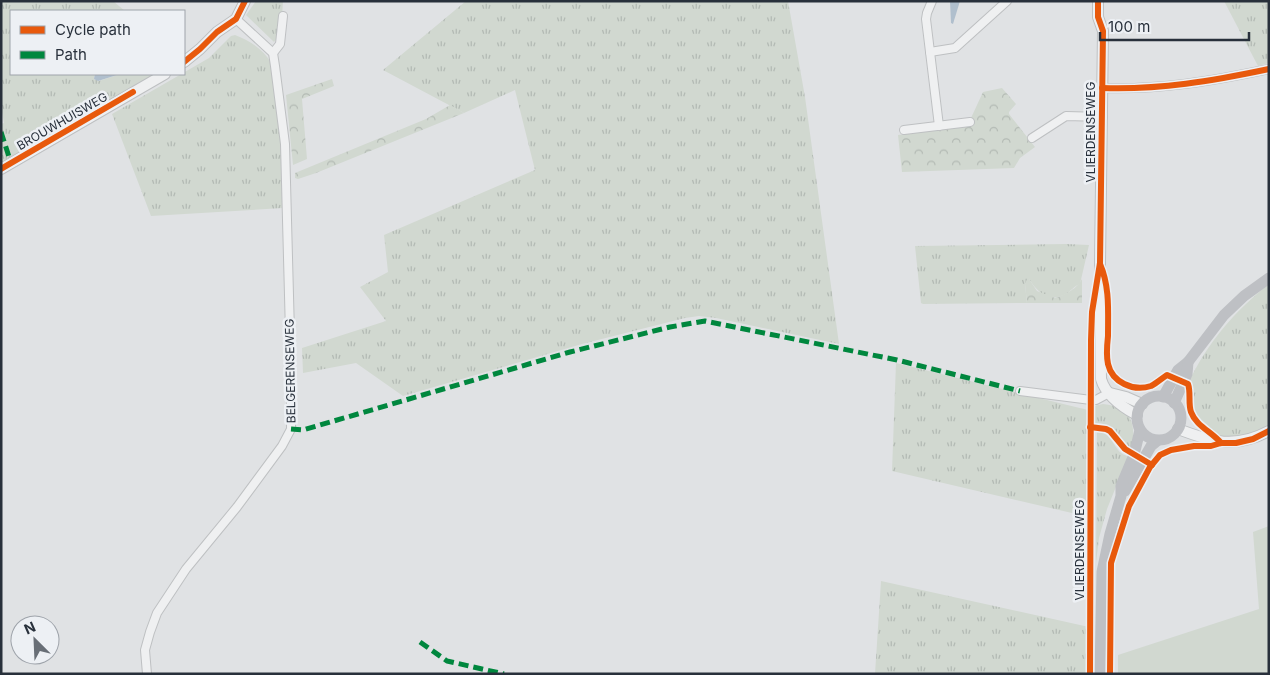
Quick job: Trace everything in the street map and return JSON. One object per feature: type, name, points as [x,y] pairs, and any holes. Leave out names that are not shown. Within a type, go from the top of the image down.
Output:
[{"type":"main road","points":[[1163,397],[1178,370],[1188,362],[1224,316],[1244,296],[1269,278]]},
{"type":"main road","points":[[1174,403],[1187,374],[1188,362]]},
{"type":"main road","points":[[1154,397],[1163,397],[1174,403],[1180,415],[1178,429],[1168,438],[1157,441],[1148,438],[1140,430],[1137,421],[1137,415],[1142,404],[1154,397]]},
{"type":"main road","name":"VLIERDENSEWEG","points":[[1100,674],[1102,572],[1121,496],[1121,486],[1134,455],[1140,430]]},
{"type":"main road","name":"VLIERDENSEWEG","points":[[1121,496],[1151,446],[1157,441]]},
{"type":"street","points":[[185,61],[216,32],[236,19],[245,1]]},
{"type":"street","points":[[932,1],[926,19],[939,126]]},
{"type":"street","points":[[930,52],[955,48],[1007,1]]},
{"type":"street","name":"VLIERDENSEWEG","points":[[1098,1],[1098,17],[1103,31],[1101,379],[1109,393],[1122,407],[1137,415]]},
{"type":"street","name":"BELGERENSEWEG","points":[[147,674],[146,650],[157,613],[186,569],[237,507],[282,446],[291,429],[285,144],[273,53],[280,44],[283,16]]},
{"type":"street","points":[[236,19],[273,53]]},
{"type":"street","points":[[1102,88],[1133,89],[1177,86],[1211,82],[1269,69]]},
{"type":"street","name":"BROUWHUISWEG","points":[[1,169],[163,75]]},
{"type":"street","points":[[1032,138],[1066,116],[1102,117]]},
{"type":"street","points":[[904,130],[970,122]]},
{"type":"street","points":[[1020,391],[1091,400],[1096,400],[1109,393],[1126,397],[1142,404]]},
{"type":"street","points":[[1178,429],[1221,443],[1236,443],[1253,439],[1269,431]]},
{"type":"green space","points":[[1,1],[113,1],[124,10],[10,10],[10,75],[95,75],[94,79],[99,81],[117,75],[153,75],[1,163],[1,124],[4,123],[1,107]]},
{"type":"green space","points":[[256,1],[283,1],[281,29],[274,42],[246,15]]},
{"type":"green space","points":[[466,1],[788,1],[805,97],[839,344],[699,316],[582,344],[403,396],[356,363],[303,373],[302,348],[386,321],[360,287],[388,272],[384,235],[535,170],[515,90],[464,113],[383,70]]},
{"type":"green space","points":[[1224,1],[1269,1],[1269,63],[1258,66]]},
{"type":"green space","points":[[235,35],[246,40],[260,50],[268,58],[274,72],[283,208],[151,216],[112,114],[180,75],[185,75],[185,72],[209,58],[231,36]]},
{"type":"green space","points":[[332,79],[334,86],[302,99],[307,159],[293,165],[286,95]]},
{"type":"green space","points":[[1002,88],[1016,104],[1009,114],[1035,147],[1020,158],[1014,168],[902,172],[898,135],[972,125],[971,118],[983,92]]},
{"type":"green space","points":[[450,105],[464,113],[316,173],[298,179],[295,178],[295,173],[426,119]]},
{"type":"green space","points":[[1089,245],[1080,284],[1060,297],[1044,295],[1036,289],[1029,279],[1025,284],[1027,303],[921,303],[915,246]]},
{"type":"green space","points":[[1027,279],[1029,279],[1037,291],[1055,298],[1071,291],[1082,279],[1082,303],[1027,303],[1025,284]]},
{"type":"green space","points":[[1269,284],[1269,427],[1251,435],[1232,438],[1211,437],[1193,410],[1189,382],[1204,354],[1223,328]]},
{"type":"green space","points":[[896,363],[1088,410],[1089,517],[892,471]]},
{"type":"green space","points":[[1103,404],[1121,409],[1130,419],[1133,433],[1132,451],[1107,425],[1094,423],[1094,406]]},
{"type":"green space","points":[[1097,432],[1105,434],[1121,453],[1128,457],[1107,509],[1099,538],[1096,563]]},
{"type":"green space","points":[[1269,526],[1269,674],[1118,674],[1118,655],[1259,609],[1253,532]]},
{"type":"green space","points":[[881,581],[1089,627],[1089,674],[875,674]]},
{"type":"water","points":[[950,1],[960,1],[953,24],[951,23]]},
{"type":"water","points":[[95,75],[117,75],[98,81],[94,79]]},
{"type":"marked path","points":[[1,132],[11,163]]},
{"type":"marked path","points":[[291,429],[303,430],[570,352],[670,327],[705,321],[897,360],[1020,391]]},
{"type":"marked path","points":[[420,642],[447,661],[504,674]]},
{"type":"cycle path","points":[[185,61],[217,32],[236,19],[245,1]]},
{"type":"cycle path","points":[[1090,674],[1091,340],[1092,312],[1100,263],[1103,31],[1098,17],[1098,1]]},
{"type":"cycle path","points":[[1102,88],[1145,88],[1186,84],[1269,69]]},
{"type":"cycle path","points":[[1,169],[133,92]]},
{"type":"cycle path","points":[[1100,264],[1108,299],[1107,361],[1114,376],[1124,384],[1137,388],[1151,386],[1167,375],[1188,384],[1190,409],[1193,417],[1221,443]]},
{"type":"cycle path","points":[[1090,427],[1110,431],[1125,449],[1152,465]]},
{"type":"cycle path","points":[[1110,674],[1111,563],[1129,506],[1150,467],[1160,455],[1171,450],[1194,446],[1211,446],[1221,443],[1236,443],[1253,439],[1269,431]]}]
